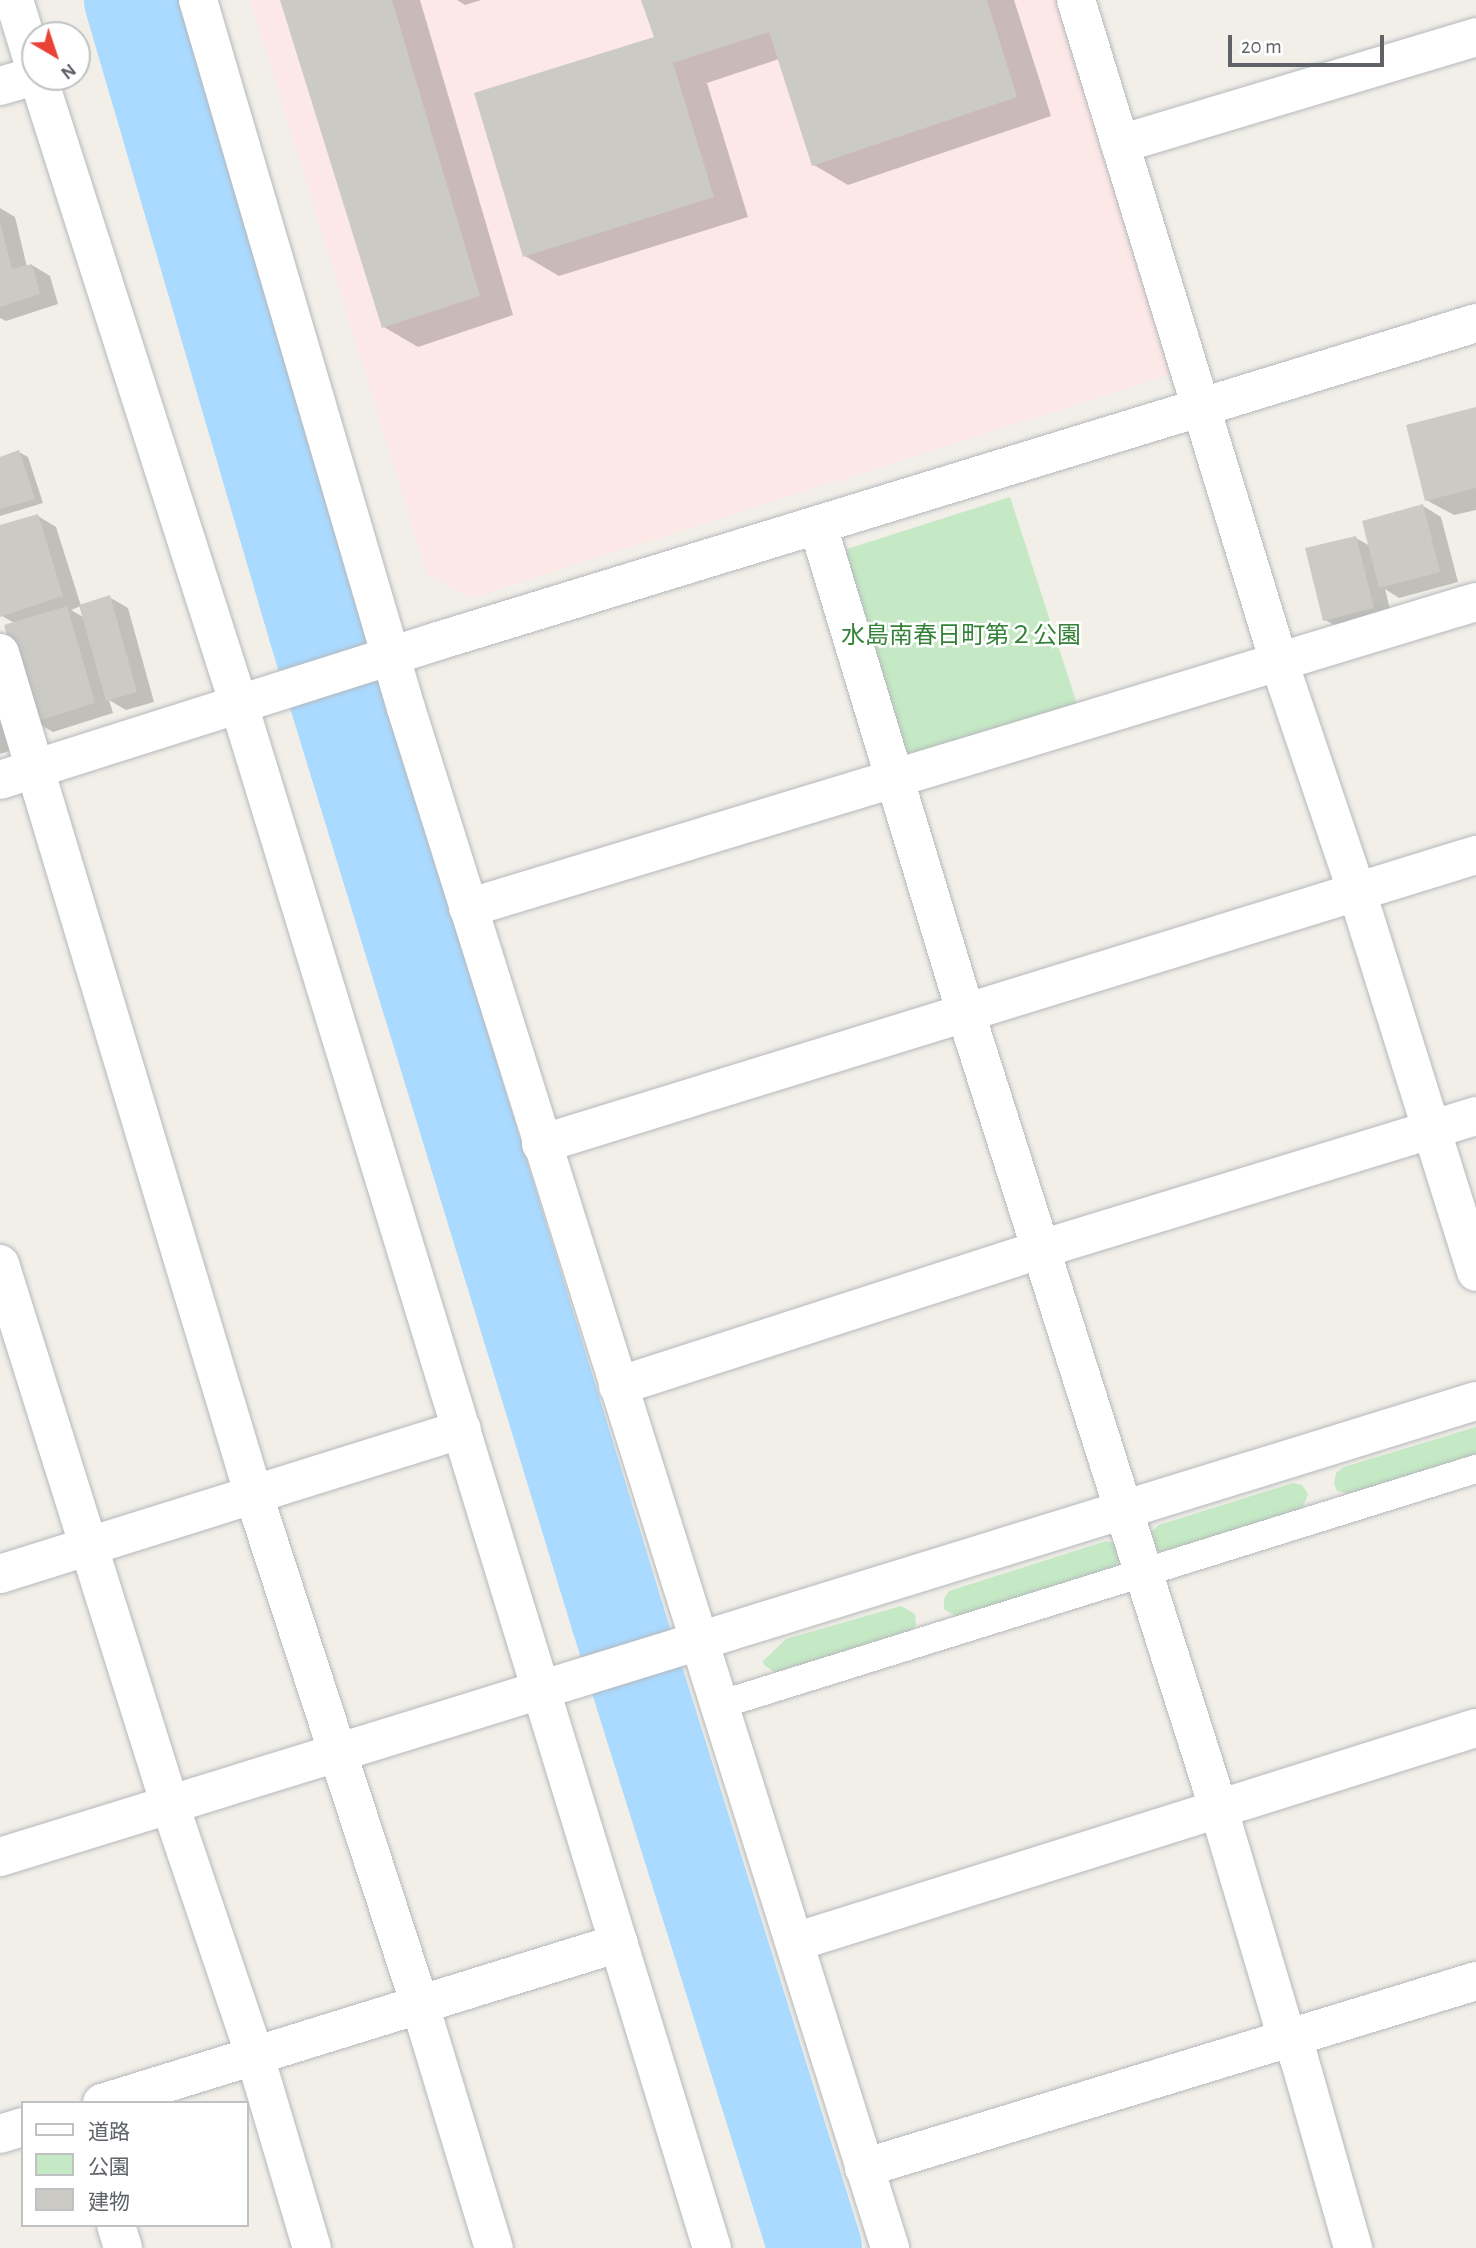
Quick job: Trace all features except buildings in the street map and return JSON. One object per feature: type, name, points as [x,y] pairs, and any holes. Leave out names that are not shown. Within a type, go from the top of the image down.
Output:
[{"type":"street","points":[[14,0],[21,23]]},
{"type":"street","points":[[198,0],[390,657],[890,2248]]},
{"type":"street","points":[[1076,0],[1279,662],[1357,892],[1476,1272]]},
{"type":"street","points":[[1120,144],[1476,37]]},
{"type":"street","points":[[0,86],[21,80]]},
{"type":"street","points":[[41,91],[239,705],[712,2248]]},
{"type":"street","points":[[0,780],[390,657],[1201,410],[1476,323]]},
{"type":"street","points":[[818,526],[966,1014],[1218,1807],[1282,2022],[1299,2058],[1353,2248]]},
{"type":"street","points":[[468,908],[1476,602]]},
{"type":"street","points":[[0,653],[254,1496],[420,2005],[494,2248]]},
{"type":"street","points":[[541,1144],[1476,855]]},
{"type":"street","points":[[618,1386],[1041,1249],[1476,1116]]},
{"type":"street","points":[[0,1264],[170,1805],[255,2056],[312,2248]]},
{"type":"street","points":[[0,1857],[1476,1401]]},
{"type":"street","points":[[0,1574],[462,1429]]},
{"type":"street","points":[[796,1942],[1476,1728]]},
{"type":"street","points":[[109,2101],[619,1943]]},
{"type":"street","points":[[864,2168],[1476,1981]]},
{"type":"street","points":[[0,2134],[21,2128]]},
{"type":"street","points":[[117,2227],[123,2248]]},
{"type":"lane","points":[[719,1705],[1476,1469]]},
{"type":"shaded area","points":[[250,0],[1059,0],[1175,373],[471,598],[427,574]]},
{"type":"green space","name":"水島南春日町第２公園","points":[[1010,497],[1077,704],[904,757],[841,551]]},
{"type":"green space","points":[[1476,1427],[1476,1456],[1351,1494],[1337,1491],[1334,1483],[1336,1473],[1344,1467]]},
{"type":"green space","points":[[1293,1483],[1302,1485],[1308,1494],[1302,1509],[1166,1552],[1155,1550],[1149,1534],[1159,1525]]},
{"type":"green space","points":[[1106,1541],[1114,1543],[1121,1556],[1114,1568],[957,1617],[944,1609],[944,1599],[949,1591]]},
{"type":"green space","points":[[901,1606],[915,1614],[916,1625],[909,1632],[776,1673],[764,1665],[763,1661],[786,1639]]},
{"type":"waterway","points":[[100,0],[444,1162],[784,2248]]},
{"type":"waterway","points":[[131,0],[315,629],[618,1619],[815,2248]]}]
